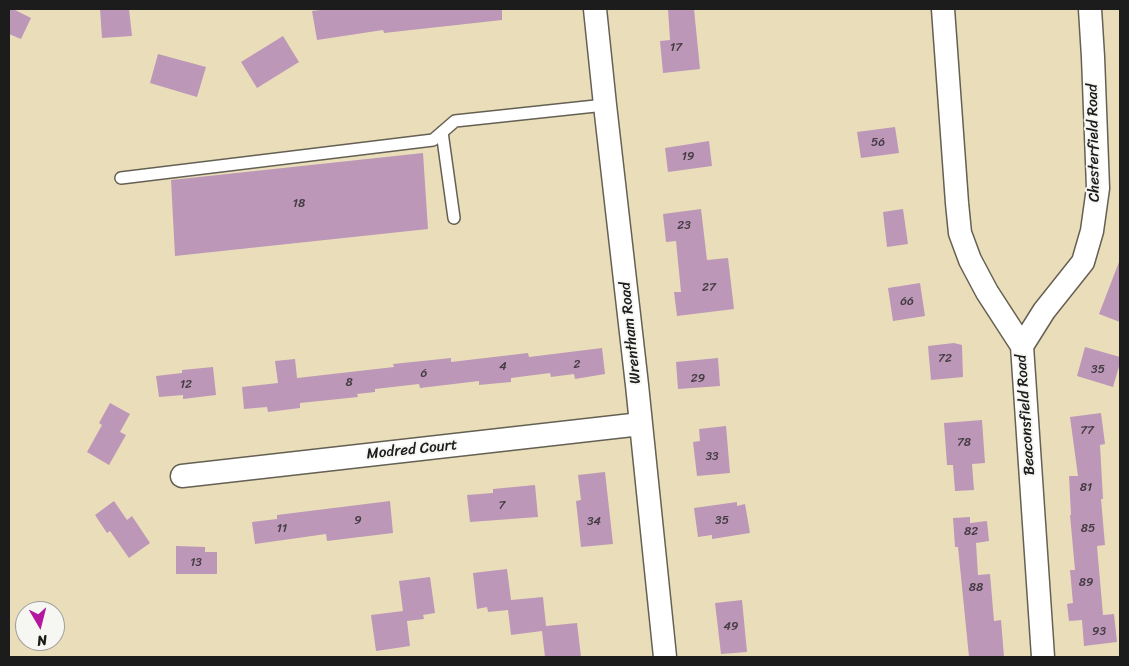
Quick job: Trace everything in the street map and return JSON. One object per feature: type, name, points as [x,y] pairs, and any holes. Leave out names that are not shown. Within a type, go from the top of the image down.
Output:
[{"type":"street","name":"Wrentham Road","points":[[595,9],[665,657]]},
{"type":"street","name":"Beaconsfield Road","points":[[943,9],[960,233],[970,260],[987,292],[1022,346],[1043,657]]},
{"type":"street","name":"Chesterfield Road","points":[[1022,346],[1044,311],[1083,262],[1092,231],[1098,188],[1090,9]]},
{"type":"street","name":"Modred Court","points":[[182,476],[641,424]]},
{"type":"lane","points":[[121,178],[433,140],[455,121],[605,105]]},
{"type":"lane","points":[[442,132],[454,218]]},
{"type":"building","points":[[9,9],[13,9],[31,18],[21,39],[9,34]]},
{"type":"building","points":[[100,9],[129,9],[132,36],[102,38]]},
{"type":"building","points":[[328,9],[502,9],[502,20],[384,33],[383,30],[317,40],[312,11]]},
{"type":"building","points":[[668,9],[694,9],[700,69],[663,73],[660,41],[670,40]]},
{"type":"building","points":[[283,36],[299,62],[257,88],[241,62]]},
{"type":"building","points":[[158,54],[206,67],[197,97],[150,83]]},
{"type":"building","points":[[895,127],[899,153],[861,158],[857,132]]},
{"type":"building","points":[[709,141],[712,166],[668,172],[665,148]]},
{"type":"building","points":[[423,153],[428,229],[175,256],[171,180]]},
{"type":"building","points":[[701,209],[707,260],[728,258],[734,309],[677,316],[674,292],[681,292],[676,241],[666,242],[663,214]]},
{"type":"building","points":[[903,209],[908,244],[887,247],[883,212]]},
{"type":"building","points":[[1120,262],[1120,322],[1099,314]]},
{"type":"building","points":[[920,283],[925,316],[893,321],[888,288]]},
{"type":"building","points":[[954,343],[962,345],[963,377],[931,380],[928,346]]},
{"type":"building","points":[[1085,347],[1120,357],[1113,387],[1077,376]]},
{"type":"building","points":[[602,348],[605,374],[575,379],[574,374],[551,377],[550,373],[511,378],[511,382],[479,385],[479,381],[420,388],[419,384],[375,389],[375,392],[357,394],[358,397],[300,403],[300,408],[268,412],[267,407],[244,409],[242,387],[278,383],[275,361],[295,359],[297,378],[394,367],[393,364],[451,358],[451,362],[528,353],[529,357]]},
{"type":"building","points":[[718,358],[720,386],[678,389],[676,362]]},
{"type":"building","points":[[213,367],[216,395],[183,399],[183,395],[159,397],[156,376],[182,373],[182,370]]},
{"type":"building","points":[[110,403],[130,414],[120,432],[126,435],[109,465],[87,452],[102,425],[99,423]]},
{"type":"building","points":[[1101,413],[1105,444],[1100,445],[1103,499],[1101,499],[1105,545],[1097,546],[1103,615],[1114,614],[1117,642],[1084,646],[1082,620],[1069,621],[1067,604],[1073,603],[1070,570],[1075,570],[1069,476],[1078,476],[1070,417]]},
{"type":"building","points":[[982,420],[985,463],[972,464],[974,490],[955,491],[953,465],[947,465],[944,423]]},
{"type":"building","points":[[726,426],[730,473],[697,476],[693,442],[700,441],[699,429]]},
{"type":"building","points":[[605,472],[613,544],[581,547],[576,501],[581,500],[578,475]]},
{"type":"building","points":[[535,485],[538,517],[470,522],[467,495],[493,493],[493,489]]},
{"type":"building","points":[[114,501],[127,520],[132,516],[150,543],[129,558],[110,531],[107,533],[95,515]]},
{"type":"building","points":[[390,501],[393,533],[327,541],[326,534],[255,544],[252,522],[277,519],[277,515]]},
{"type":"building","points":[[737,502],[737,506],[745,504],[750,533],[712,539],[712,535],[698,537],[694,508]]},
{"type":"building","points":[[970,517],[970,523],[987,521],[989,541],[976,543],[978,575],[990,574],[994,621],[1001,620],[1004,657],[969,657],[958,547],[955,547],[953,518]]},
{"type":"building","points":[[176,546],[205,547],[205,552],[217,552],[217,574],[176,574]]},
{"type":"building","points":[[507,569],[511,600],[543,597],[546,626],[577,623],[581,657],[545,657],[542,631],[511,635],[508,610],[488,612],[487,607],[477,609],[473,573]]},
{"type":"building","points":[[430,577],[435,613],[423,615],[424,619],[407,621],[410,646],[376,651],[371,615],[403,611],[399,581]]},
{"type":"building","points":[[742,600],[747,652],[721,654],[715,603]]}]
